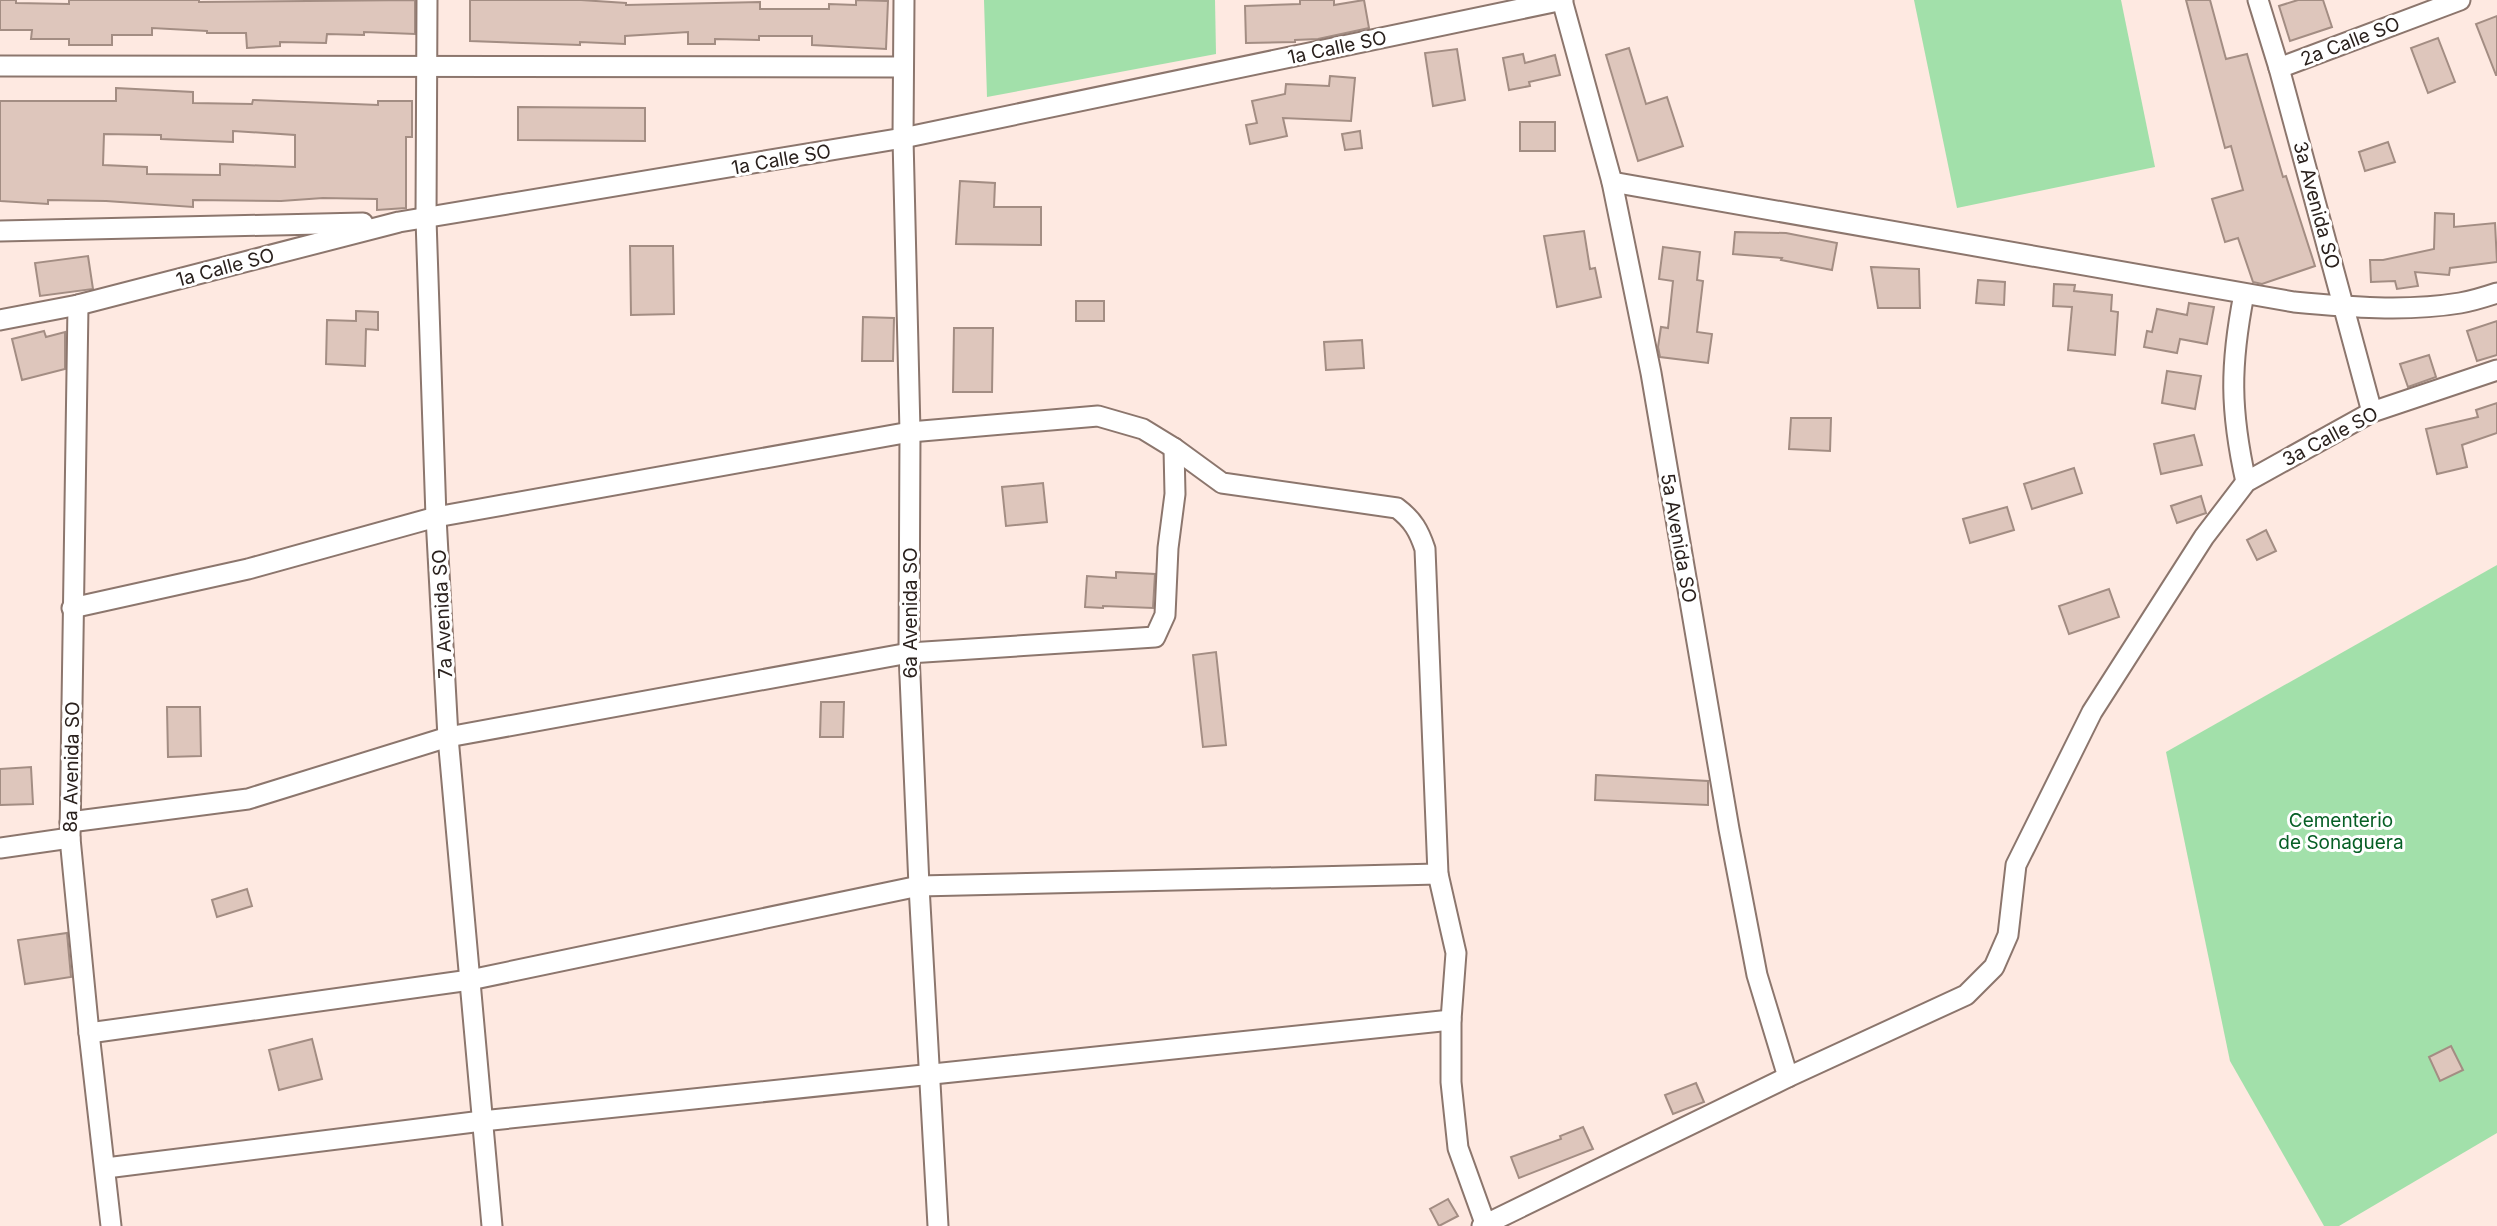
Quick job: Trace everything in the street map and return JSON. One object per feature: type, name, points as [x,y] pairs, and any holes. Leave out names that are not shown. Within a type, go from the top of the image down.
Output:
[{"type":"street","name":"7a Avenida SO","points":[[426,0],[426,219],[436,517],[448,737],[492,1226]]},
{"type":"street","name":"6a Avenida SO","points":[[904,0],[903,138],[911,432],[909,653],[938,1226]]},
{"type":"street","name":"1a Calle SO","points":[[0,320],[78,305],[399,222],[903,138],[1562,0]]},
{"type":"street","name":"5a Avenida SO","points":[[1562,0],[1612,182],[1651,373],[1729,829],[1755,962],[1787,1077]]},
{"type":"street","name":"3a Avenida SO","points":[[2258,0],[2279,68],[2372,412]]},
{"type":"street","name":"2a Calle SO","points":[[2279,68],[2460,0]]},
{"type":"street","points":[[0,66],[903,67]]},
{"type":"street","points":[[1612,182],[2244,293],[2344,307],[2397,308],[2461,303],[2497,293]]},
{"type":"street","points":[[0,231],[399,222]]},
{"type":"street","points":[[72,608],[248,569],[436,517],[911,432],[1098,416],[1143,429],[1222,483],[1397,508],[1419,531],[1424,549],[1438,874],[1456,953],[1451,1020],[1451,1082],[1458,1148],[1483,1225],[1787,1077],[1966,995],[1994,967],[2008,934],[2016,865],[2092,712],[2204,537],[2245,482],[2235,435],[2232,388],[2235,340],[2244,293]]},
{"type":"street","name":"8a Avenida SO","points":[[78,305],[70,830],[111,1226]]},
{"type":"street","name":"3a Calle SO","points":[[2245,482],[2372,412],[2497,370]]},
{"type":"street","points":[[0,848],[70,830],[248,799],[448,737],[909,653],[1155,637],[1165,615],[1168,548],[1175,495],[1174,448]]},
{"type":"street","points":[[89,1032],[470,980],[919,886],[1438,874]]},
{"type":"street","points":[[106,1168],[482,1121],[1451,1020]]},
{"type":"street","points":[[933,1226],[938,1226]]},
{"type":"green space","points":[[984,0],[1215,0],[1216,54],[987,97]]},
{"type":"green space","points":[[1914,0],[2121,0],[2155,167],[1957,208]]},
{"type":"green space","name":"Cementerio de Sonaguera","points":[[2497,565],[2497,1133],[2339,1226],[2324,1226],[2230,1061],[2166,752]]},
{"type":"building","points":[[0,0],[69,4],[69,0],[415,0],[415,34],[327,34],[326,43],[280,42],[280,46],[247,48],[246,33],[152,28],[152,35],[112,35],[112,45],[69,45],[69,39],[31,39],[32,30],[0,30]]},
{"type":"building","points":[[470,0],[581,0],[626,5],[760,2],[760,9],[829,9],[829,4],[856,5],[856,0],[888,1],[886,49],[812,45],[812,36],[759,36],[759,40],[715,39],[715,44],[688,44],[688,32],[625,36],[625,44],[470,41]]},
{"type":"building","points":[[1300,0],[1334,0],[1334,5],[1364,0],[1369,28],[1295,42],[1246,43],[1245,6],[1300,4]]},
{"type":"building","points":[[2186,0],[2210,0],[2226,59],[2247,54],[2283,177],[2286,176],[2315,266],[2262,284],[2253,282],[2238,238],[2225,242],[2212,199],[2243,190],[2231,146],[2225,148]]},
{"type":"building","points":[[2298,0],[2323,0],[2332,27],[2290,41],[2279,6]]},
{"type":"building","points":[[2497,16],[2497,75],[2496,75],[2476,24]]},
{"type":"building","points":[[2438,38],[2455,82],[2428,93],[2411,48]]},
{"type":"building","points":[[1629,48],[1646,104],[1667,97],[1683,146],[1638,161],[1606,55]]},
{"type":"building","points":[[1457,49],[1465,100],[1433,106],[1425,53]]},
{"type":"building","points":[[1523,54],[1525,63],[1555,55],[1560,75],[1509,90],[1503,58]]},
{"type":"building","points":[[1330,76],[1355,78],[1351,121],[1283,118],[1287,136],[1250,144],[1246,125],[1257,123],[1252,101],[1285,94],[1286,84],[1329,86]]},
{"type":"building","points":[[116,88],[193,92],[193,103],[252,104],[253,100],[378,105],[378,101],[412,101],[412,137],[406,137],[406,208],[377,210],[377,199],[323,198],[281,201],[193,200],[193,207],[106,201],[48,200],[48,204],[0,201],[0,101],[116,101]],"holes":[[[233,131],[295,135],[295,167],[220,164],[220,175],[147,174],[147,167],[103,165],[104,134],[161,135],[161,139],[233,142]]]},
{"type":"building","points":[[518,107],[645,108],[645,141],[518,140]]},
{"type":"building","points":[[1520,122],[1555,122],[1555,151],[1520,151]]},
{"type":"building","points":[[1360,131],[1362,148],[1345,150],[1342,134]]},
{"type":"building","points":[[2388,142],[2395,162],[2365,171],[2359,152]]},
{"type":"building","points":[[960,181],[995,183],[994,207],[1041,207],[1041,245],[956,244]]},
{"type":"building","points":[[2435,213],[2454,214],[2454,227],[2495,223],[2497,262],[2450,268],[2449,275],[2415,272],[2418,286],[2397,289],[2395,281],[2371,282],[2370,260],[2383,260],[2434,249]]},
{"type":"building","points":[[1584,231],[1590,269],[1595,268],[1601,297],[1557,307],[1544,236]]},
{"type":"building","points":[[1735,232],[1786,233],[1837,243],[1832,270],[1781,260],[1782,258],[1733,254]]},
{"type":"building","points":[[630,246],[673,246],[674,314],[631,315]]},
{"type":"building","points":[[1663,247],[1700,252],[1697,280],[1703,281],[1697,332],[1712,334],[1708,363],[1660,357],[1658,347],[1661,327],[1668,328],[1673,281],[1659,279]]},
{"type":"building","points":[[88,256],[93,289],[40,296],[35,263]]},
{"type":"building","points":[[1871,267],[1919,269],[1920,308],[1878,308]]},
{"type":"building","points":[[1978,280],[2005,282],[2004,305],[1976,303]]},
{"type":"building","points":[[2054,284],[2075,285],[2074,291],[2112,295],[2111,311],[2118,312],[2115,355],[2068,350],[2072,307],[2053,306]]},
{"type":"building","points":[[1076,301],[1104,301],[1104,321],[1076,321]]},
{"type":"building","points":[[2189,303],[2214,307],[2207,344],[2180,339],[2177,353],[2144,347],[2147,331],[2152,332],[2157,309],[2187,315]]},
{"type":"building","points":[[356,311],[378,312],[378,330],[366,329],[365,366],[326,364],[327,320],[356,321]]},
{"type":"building","points":[[863,317],[894,318],[893,361],[862,361]]},
{"type":"building","points":[[2497,321],[2497,355],[2477,361],[2467,331]]},
{"type":"building","points":[[954,328],[993,328],[992,392],[953,392]]},
{"type":"building","points":[[44,331],[46,337],[65,332],[65,369],[22,380],[12,339]]},
{"type":"building","points":[[1362,340],[1364,368],[1326,370],[1324,342]]},
{"type":"building","points":[[2429,355],[2436,377],[2408,387],[2400,364]]},
{"type":"building","points":[[2167,371],[2201,376],[2195,409],[2162,403]]},
{"type":"building","points":[[2497,403],[2497,433],[2462,445],[2467,467],[2437,474],[2426,429],[2478,417],[2476,410]]},
{"type":"building","points":[[1791,418],[1831,418],[1830,451],[1789,449]]},
{"type":"building","points":[[2194,435],[2202,465],[2161,474],[2154,444]]},
{"type":"building","points":[[2074,468],[2082,493],[2032,509],[2024,484]]},
{"type":"building","points":[[1043,483],[1047,522],[1006,526],[1002,487]]},
{"type":"building","points":[[2201,496],[2206,513],[2177,523],[2171,506]]},
{"type":"building","points":[[2007,507],[2014,530],[1970,543],[1963,519]]},
{"type":"building","points":[[2266,530],[2276,551],[2257,560],[2247,540]]},
{"type":"building","points":[[1116,572],[1155,574],[1153,608],[1085,607],[1087,576],[1116,578]]},
{"type":"building","points":[[2109,589],[2119,617],[2069,634],[2059,606]]},
{"type":"building","points":[[1216,652],[1226,745],[1203,747],[1193,655]]},
{"type":"building","points":[[821,702],[844,702],[843,737],[820,737]]},
{"type":"building","points":[[167,707],[200,707],[201,756],[168,757]]},
{"type":"building","points":[[31,767],[33,804],[0,805],[0,769]]},
{"type":"building","points":[[1596,775],[1708,781],[1708,805],[1595,800]]},
{"type":"building","points":[[247,889],[252,906],[217,917],[212,900]]},
{"type":"building","points":[[67,933],[71,977],[25,984],[18,940]]},
{"type":"building","points":[[312,1039],[322,1079],[279,1090],[269,1050]]},
{"type":"building","points":[[2451,1046],[2463,1070],[2440,1081],[2429,1057]]},
{"type":"building","points":[[1696,1083],[1704,1102],[1673,1114],[1665,1095]]},
{"type":"building","points":[[1583,1127],[1593,1149],[1519,1178],[1511,1157],[1561,1139],[1560,1136]]},
{"type":"building","points":[[1448,1199],[1458,1216],[1439,1226],[1430,1209]]}]
